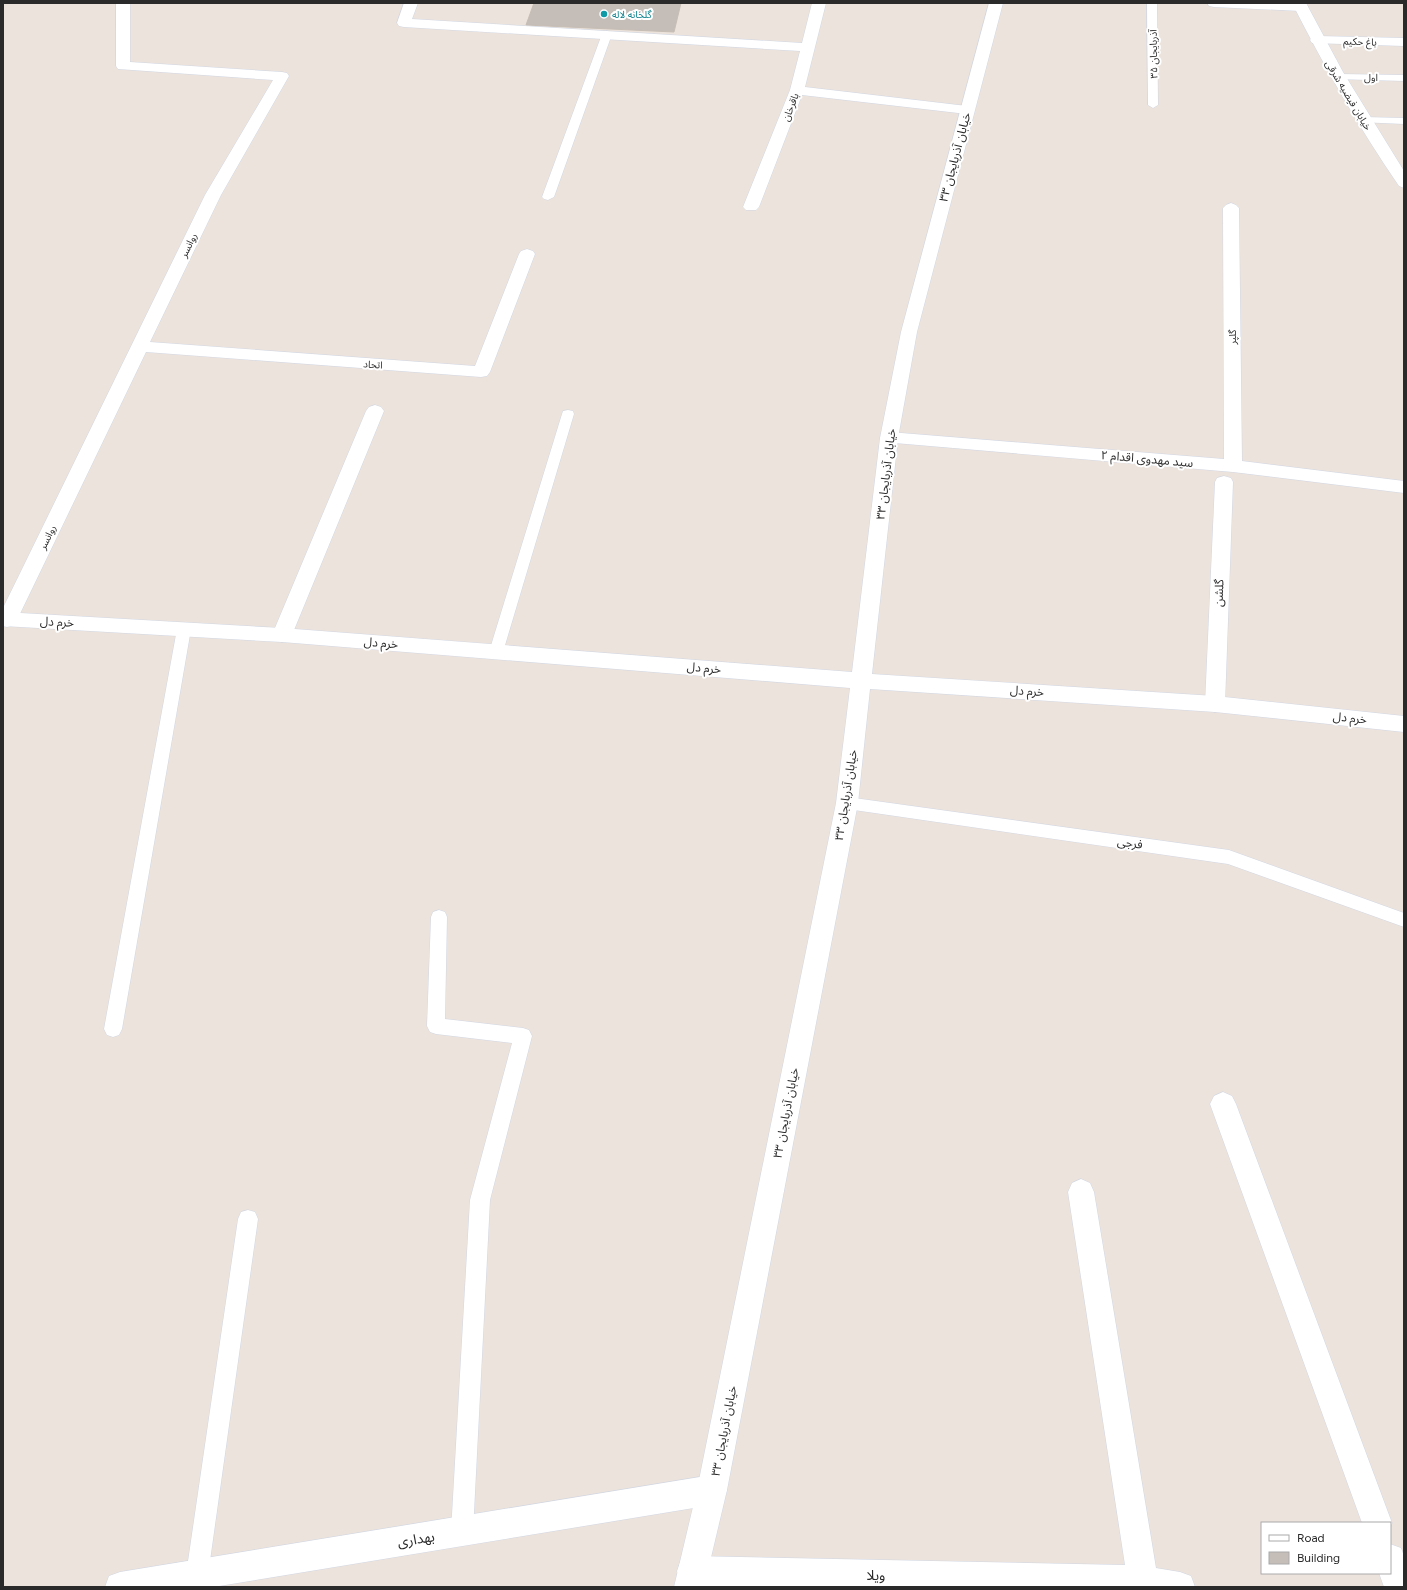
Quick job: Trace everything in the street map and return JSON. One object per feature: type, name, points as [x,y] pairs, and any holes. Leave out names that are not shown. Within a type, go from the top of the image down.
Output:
[{"type":"street","name":"روانسر","points":[[5,619],[213,195],[282,76],[123,66],[123,3]]},
{"type":"street","points":[[411,3],[404,23],[808,47]]},
{"type":"street","name":"باقرخان","points":[[751,207],[797,90],[819,3]]},
{"type":"street","name":"خیابان آذربایجان ۳۳","points":[[690,1579],[712,1490],[847,803],[890,438],[909,332],[996,3]]},
{"type":"street","points":[[1214,3],[1300,5]]},
{"type":"street","name":"خیابان فیضیه شرقی","points":[[1300,5],[1316,40],[1363,120],[1404,183]]},
{"type":"street","name":"باغ حکیم","points":[[1316,40],[1404,42]]},
{"type":"street","points":[[797,90],[968,110]]},
{"type":"street","name":"گلپر","points":[[1228,474],[1231,208]]},
{"type":"street","name":"اتحاد","points":[[139,346],[481,372],[527,254]]},
{"type":"street","points":[[282,635],[375,411]]},
{"type":"street","name":"سید مهدوی اقدام ۲","points":[[890,438],[1228,474],[1404,487]]},
{"type":"street","name":"گلشن","points":[[1215,704],[1228,474]]},
{"type":"street","name":"خرم دل","points":[[5,619],[282,635],[862,681],[1215,704],[1404,724]]},
{"type":"street","points":[[1223,1104],[1377,1522]]},
{"type":"street","points":[[1081,1192],[1143,1581]]},
{"type":"street","name":"بهداری","points":[[120,1587],[197,1575],[229,1579],[462,1532],[712,1490]]},
{"type":"street","points":[[1391,1562],[1399,1587]]},
{"type":"street","name":"ویلا","points":[[690,1579],[1143,1581],[1180,1587]]},
{"type":"lane","name":"آذربایجان ۳۵","points":[[1152,3],[1153,105]]},
{"type":"lane","points":[[548,197],[607,34]]},
{"type":"lane","name":"اول","points":[[1338,77],[1404,78]]},
{"type":"lane","points":[[1363,120],[1404,121]]},
{"type":"lane","points":[[496,652],[568,414]]},
{"type":"lane","points":[[113,1029],[184,629]]},
{"type":"lane","name":"فرجی","points":[[847,803],[1228,857],[1404,920]]},
{"type":"lane","points":[[439,917],[436,1026],[523,1036],[480,1200],[462,1532]]},
{"type":"lane","points":[[197,1575],[248,1219]]},
{"type":"building","name":"گلخانه لاله","points":[[534,3],[681,3],[674,32],[526,25]]},
{"type":"place","name":"گلخانه لاله","points":[[604,14]]}]
